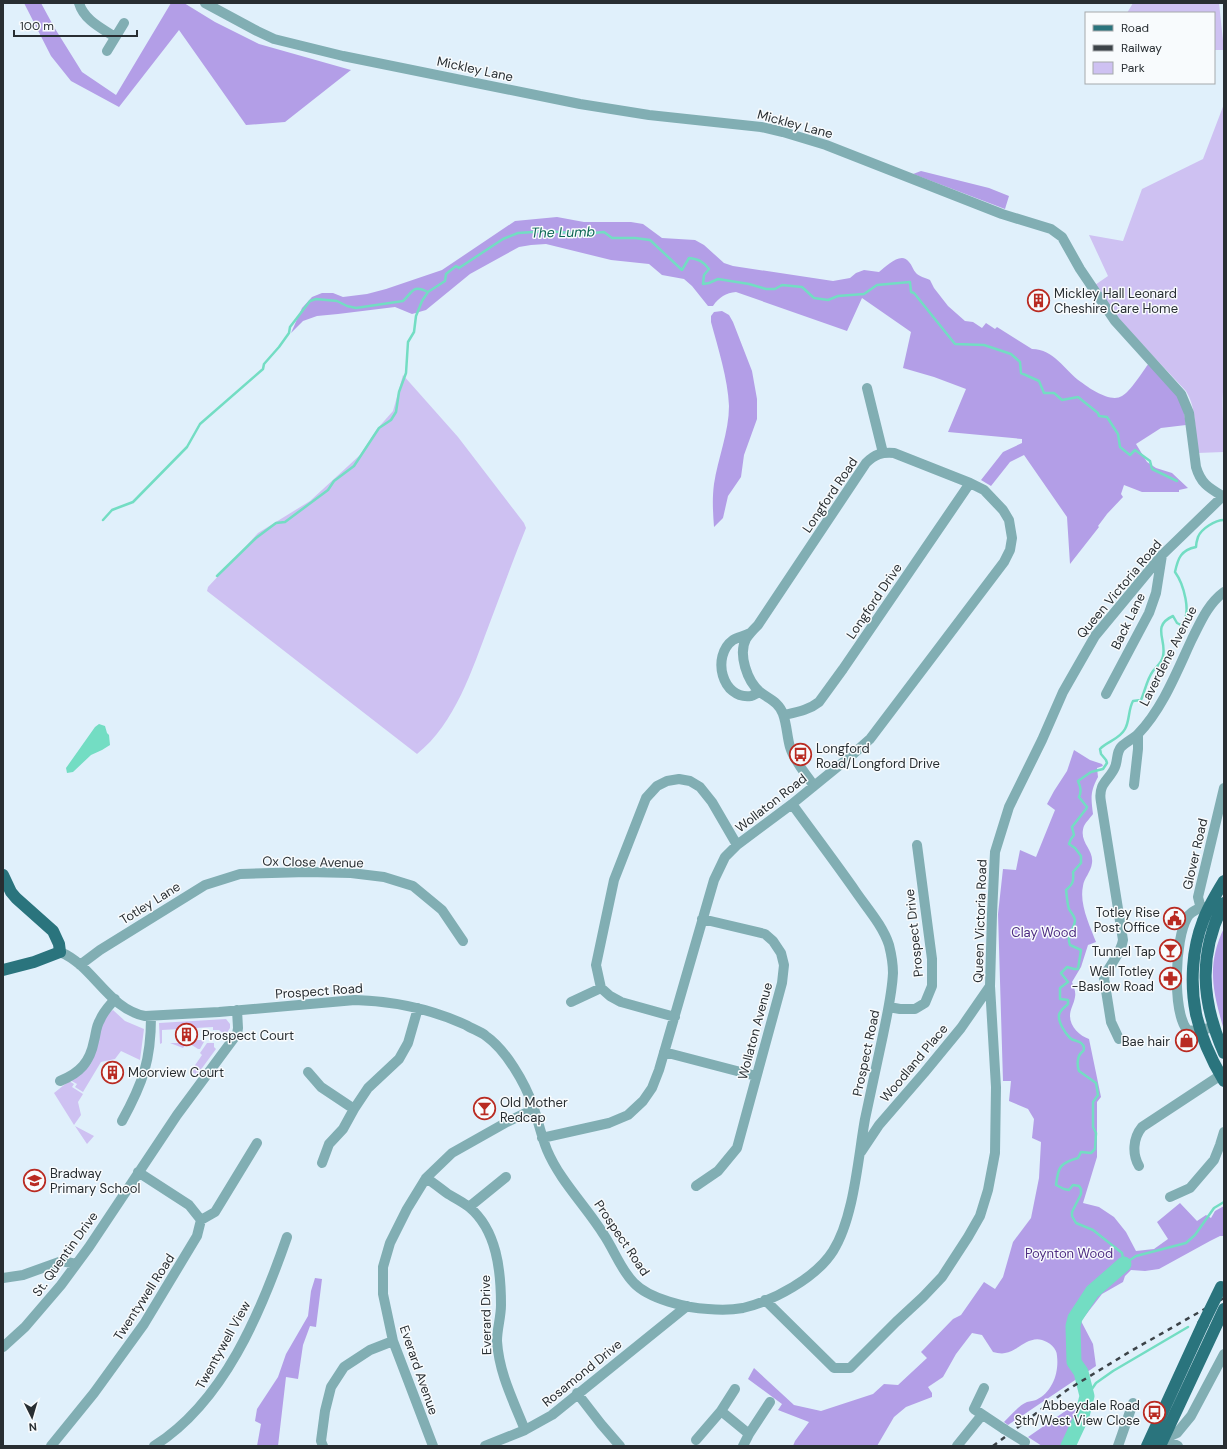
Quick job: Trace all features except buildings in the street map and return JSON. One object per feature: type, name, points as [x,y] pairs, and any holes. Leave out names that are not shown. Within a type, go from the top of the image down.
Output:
[{"type":"main road","points":[[3,875],[11,892],[16,898],[56,935],[60,952],[34,962],[3,970]]},
{"type":"main road","points":[[1223,1077],[1213,1061],[1196,1015],[1193,974],[1198,936],[1224,881]]},
{"type":"main road","points":[[1209,911],[1224,903]]},
{"type":"main road","points":[[1209,911],[1211,934],[1205,967],[1206,991],[1214,1027],[1224,1053]]},
{"type":"main road","points":[[1159,1440],[1203,1324],[1222,1284]]},
{"type":"main road","points":[[1147,1446],[1159,1440],[1187,1392],[1222,1313]]},
{"type":"street","points":[[79,3],[81,9],[90,20],[115,37]]},
{"type":"street","name":"Mickley Lane","points":[[205,3],[274,39],[343,56],[580,104],[649,115],[761,127],[783,132],[826,145],[1002,214],[1051,228],[1062,237],[1080,269],[1115,321],[1181,394],[1189,413],[1198,474],[1205,485],[1224,497]]},
{"type":"street","points":[[107,50],[124,23]]},
{"type":"street","points":[[867,388],[882,453],[894,453],[970,483]]},
{"type":"street","name":"Longford Road","points":[[814,786],[790,749],[784,715],[776,702],[760,692],[749,678],[744,657],[744,646],[750,633],[758,625],[866,463],[872,457],[882,453]]},
{"type":"street","name":"Longford Drive","points":[[784,715],[802,711],[820,702],[970,483]]},
{"type":"street","name":"Wollaton Road","points":[[542,1138],[609,1123],[628,1115],[643,1101],[652,1088],[675,1017],[702,919],[719,869],[725,857],[737,845],[792,804],[870,739],[1004,562],[1010,550],[1012,538],[1009,520],[1003,510],[984,490],[970,483]]},
{"type":"street","name":"Queen Victoria Road","points":[[765,1300],[834,1368],[850,1368],[942,1277],[968,1237],[980,1216],[988,1190],[995,1153],[996,1087],[990,986],[996,852],[1009,807],[1042,740],[1063,692],[1094,636],[1162,555],[1224,497]]},
{"type":"street","name":"Back Lane","points":[[1106,694],[1149,613],[1156,593],[1162,555]]},
{"type":"street","name":"Laverdene Avenue","points":[[1118,1039],[1111,1022],[1104,978],[1122,947],[1123,940],[1100,797],[1102,786],[1112,774],[1120,748],[1138,735],[1153,715],[1167,691],[1209,607],[1224,592]]},
{"type":"street","name":"Longford Road","points":[[750,633],[732,641],[728,646],[723,657],[722,674],[728,687],[742,695],[751,696],[760,692]]},
{"type":"street","points":[[1134,785],[1138,735]]},
{"type":"street","points":[[675,1017],[620,1002],[601,988],[596,966],[614,880],[646,798],[656,786],[667,781],[679,779],[690,781],[700,787],[712,802],[737,845]]},
{"type":"street","name":"Glover Road","points":[[1209,911],[1198,902],[1198,897],[1224,788]]},
{"type":"street","name":"Prospect Road","points":[[60,952],[73,959],[80,965],[115,1000],[138,1015],[151,1017],[355,1000],[373,1000],[418,1008],[451,1018],[486,1036],[501,1051],[526,1087],[542,1138],[559,1173],[588,1210],[635,1284],[647,1293],[664,1300],[687,1306],[707,1309],[742,1308],[765,1300],[795,1286],[808,1278],[824,1263],[839,1240],[846,1219],[889,1007],[893,971],[889,945],[881,930],[792,804]]},
{"type":"street","name":"Prospect Drive","points":[[889,1007],[915,1009],[925,1003],[932,986],[932,959],[917,845]]},
{"type":"street","name":"Ox Close Avenue","points":[[240,874],[307,872],[351,873],[384,878],[413,886],[442,910],[462,936]]},
{"type":"street","name":"Totley Lane","points":[[80,965],[100,950],[205,885],[240,874]]},
{"type":"street","points":[[1209,911],[1192,912],[1187,918],[1180,942],[1177,980],[1178,998],[1184,1026],[1187,1030],[1202,1031],[1214,1027]]},
{"type":"street","name":"Wollaton Avenue","points":[[696,1186],[718,1171],[737,1148],[782,983],[784,966],[781,952],[773,940],[765,934],[702,919]]},
{"type":"street","name":"Woodland Place","points":[[859,1156],[879,1126],[960,1028],[990,986]]},
{"type":"street","points":[[570,1002],[601,988]]},
{"type":"street","points":[[60,1081],[72,1076],[84,1066],[89,1057],[99,1020],[115,1000]]},
{"type":"street","points":[[322,1163],[329,1144],[343,1129],[368,1088],[399,1058],[408,1043],[418,1008]]},
{"type":"street","name":"St. Quentin Drive","points":[[3,1347],[25,1327],[61,1286],[201,1080],[237,1034],[237,1010]]},
{"type":"street","points":[[122,1121],[137,1094],[144,1074],[150,1044],[151,1017]]},
{"type":"street","points":[[664,1052],[756,1076]]},
{"type":"street","points":[[308,1072],[321,1087],[354,1109]]},
{"type":"street","points":[[1139,1166],[1134,1153],[1136,1137],[1142,1126],[1223,1077]]},
{"type":"street","name":"Everard Avenue","points":[[433,1446],[393,1341],[383,1294],[383,1267],[390,1243],[407,1209],[426,1178],[452,1153],[507,1122],[534,1109]]},
{"type":"street","points":[[865,1120],[879,1126]]},
{"type":"street","points":[[1170,1197],[1190,1188],[1214,1160],[1224,1132]]},
{"type":"street","points":[[138,1172],[189,1205],[201,1220],[215,1212],[256,1143]]},
{"type":"street","points":[[469,1207],[506,1177]]},
{"type":"street","name":"Everard Drive","points":[[426,1178],[469,1207],[486,1226],[496,1252],[501,1284],[501,1312],[497,1340],[501,1369],[506,1386],[525,1430]]},
{"type":"street","name":"Twentywell Road","points":[[51,1446],[94,1393],[144,1324],[197,1236],[201,1220]]},
{"type":"street","name":"Twentywell View","points":[[154,1446],[188,1419],[207,1399],[223,1376],[258,1310],[288,1237]]},
{"type":"street","points":[[3,1278],[23,1275],[62,1261],[76,1264]]},
{"type":"street","name":"Rosamond Drive","points":[[484,1446],[525,1430],[552,1415],[687,1306]]},
{"type":"street","points":[[323,1446],[321,1441],[326,1405],[332,1388],[344,1367],[370,1350],[393,1341]]},
{"type":"street","points":[[1159,1440],[1177,1433],[1190,1416],[1224,1354]]},
{"type":"street","points":[[696,1440],[721,1411],[736,1388]]},
{"type":"street","points":[[984,1388],[974,1409],[1028,1444]]},
{"type":"street","points":[[1187,1392],[1201,1398]]},
{"type":"street","points":[[578,1393],[601,1424],[620,1446]]},
{"type":"street","points":[[744,1446],[749,1434],[770,1402]]},
{"type":"street","points":[[1118,1446],[1133,1403]]},
{"type":"street","points":[[721,1411],[749,1434]]},
{"type":"street","points":[[957,1446],[982,1415]]},
{"type":"street","points":[[1159,1440],[1178,1446]]},
{"type":"green space","points":[[24,3],[41,3],[82,72],[116,95],[171,3],[184,3],[215,22],[259,44],[351,70],[285,122],[246,125],[179,30],[119,107],[71,81],[51,56]]},
{"type":"green space","points":[[1133,3],[1219,3],[1224,50],[1215,50],[1215,12],[1128,12]]},
{"type":"green space","points":[[1224,104],[1224,452],[1197,453],[1194,413],[1190,398],[1186,391],[1123,324],[1095,285],[1108,276],[1089,235],[1123,241],[1142,189],[1203,159]]},
{"type":"green space","points":[[921,171],[989,188],[1009,196],[1005,209],[913,174]]},
{"type":"green space","points":[[557,217],[584,222],[631,222],[643,224],[662,238],[695,240],[704,245],[724,263],[733,266],[833,281],[850,278],[856,273],[864,270],[879,272],[890,263],[898,259],[906,259],[917,274],[930,280],[934,288],[948,306],[965,321],[973,322],[982,328],[986,323],[995,329],[997,327],[1032,349],[1047,352],[1081,382],[1101,394],[1112,398],[1117,398],[1125,394],[1149,363],[1176,392],[1183,406],[1186,425],[1161,428],[1136,444],[1147,462],[1156,468],[1172,473],[1188,488],[1179,490],[1179,492],[1142,492],[1124,485],[1121,494],[1123,497],[1107,514],[1098,526],[1099,527],[1070,564],[1067,517],[1024,455],[1010,462],[991,486],[981,480],[1003,452],[1022,443],[1022,439],[948,432],[966,389],[934,377],[903,368],[911,332],[862,298],[847,331],[736,292],[726,294],[713,306],[708,306],[692,286],[684,279],[662,275],[649,264],[611,260],[546,244],[519,247],[470,274],[426,310],[412,314],[395,307],[317,316],[303,321],[291,333],[302,308],[312,297],[322,293],[333,293],[343,297],[367,294],[386,289],[442,270],[515,221]]},
{"type":"green space","points":[[722,311],[729,315],[733,322],[752,371],[757,399],[757,419],[744,455],[741,477],[728,496],[723,518],[714,527],[714,484],[729,416],[725,374],[711,322],[711,316],[714,312]]},
{"type":"green space","points":[[403,375],[458,437],[524,523],[526,528],[469,678],[461,695],[442,728],[417,754],[207,591],[208,587],[258,533],[310,501],[360,455],[377,429],[393,411]]},
{"type":"green space","points":[[1074,750],[1090,760],[1102,764],[1103,766],[1097,768],[1098,777],[1092,795],[1093,814],[1085,824],[1083,832],[1084,841],[1091,854],[1092,863],[1084,883],[1082,900],[1096,942],[1088,945],[1081,967],[1072,982],[1075,995],[1070,1016],[1070,1020],[1076,1030],[1082,1036],[1089,1039],[1101,1097],[1097,1102],[1097,1157],[1083,1203],[1099,1207],[1114,1217],[1126,1232],[1136,1251],[1154,1249],[1168,1239],[1157,1222],[1180,1203],[1197,1221],[1206,1215],[1211,1218],[1215,1211],[1224,1206],[1224,1236],[1220,1236],[1210,1241],[1159,1269],[1145,1271],[1131,1270],[1125,1276],[1123,1282],[1102,1294],[1081,1321],[1093,1344],[1096,1366],[1008,1425],[1004,1422],[1018,1408],[1027,1402],[1042,1396],[1051,1387],[1057,1368],[1056,1350],[1047,1342],[1037,1339],[1032,1340],[1010,1352],[996,1353],[993,1352],[982,1335],[972,1333],[956,1354],[943,1377],[928,1387],[932,1393],[932,1397],[906,1407],[894,1417],[877,1446],[793,1446],[809,1422],[778,1410],[782,1404],[748,1379],[754,1368],[794,1405],[821,1411],[873,1394],[884,1384],[898,1385],[927,1358],[921,1352],[953,1319],[961,1315],[984,1282],[995,1289],[1003,1277],[1013,1242],[1031,1218],[1039,1178],[1041,1142],[1032,1138],[1034,1119],[1028,1109],[1009,1101],[1011,1081],[1003,1081],[998,914],[1003,869],[1016,870],[1020,850],[1036,857],[1055,810],[1047,804],[1067,771]]},
{"type":"green space","points":[[1224,928],[1224,1030],[1214,991],[1213,967],[1218,941]]},
{"type":"green space","points":[[113,1010],[125,1021],[144,1029],[140,1060],[121,1051],[115,1059],[101,1062],[83,1092],[75,1087],[77,1084],[70,1080],[91,1064],[101,1027],[108,1014]]},
{"type":"green space","points":[[226,1019],[230,1024],[230,1028],[224,1037],[224,1034],[219,1030],[213,1030],[213,1027],[162,1030],[162,1043],[160,1044],[159,1023]]},
{"type":"green space","points":[[197,1040],[205,1040],[200,1049],[187,1042],[183,1048],[170,1043],[180,1043]]},
{"type":"green space","points":[[207,1043],[214,1043],[214,1047],[216,1049],[197,1075],[191,1071],[202,1055],[200,1053]]},
{"type":"green space","points":[[69,1081],[74,1084],[72,1087],[83,1094],[78,1102],[81,1115],[74,1125],[54,1093]]},
{"type":"green space","points":[[75,1126],[94,1136],[87,1144]]},
{"type":"green space","points":[[315,1278],[322,1279],[316,1327],[310,1326],[303,1345],[298,1379],[286,1377],[278,1446],[257,1446],[261,1424],[255,1421],[257,1409],[278,1377],[286,1354],[308,1316],[311,1291]]},
{"type":"green space","points":[[1087,1396],[1082,1416],[1068,1446],[1042,1446],[1028,1437]]},
{"type":"shaded area","points":[[99,724],[105,726],[109,735],[110,745],[91,755],[73,772],[67,773],[66,768],[95,727]]},
{"type":"waterway","name":"The Lumb","points":[[217,576],[256,538],[276,523],[285,522],[328,490],[334,481],[354,466],[379,428],[391,420],[396,412],[399,392],[406,373],[408,342],[414,332],[416,316],[422,301],[428,292],[445,281],[446,274],[456,266],[459,268],[503,239],[518,233],[548,231],[583,234],[604,232],[612,238],[635,238],[650,240],[682,270],[689,258],[698,260],[705,264],[709,269],[704,275],[703,284],[718,279],[749,284],[766,289],[775,289],[782,285],[802,287],[814,298],[828,300],[838,296],[864,294],[877,285],[910,282],[911,292],[914,293],[955,344],[984,345],[1011,354],[1020,362],[1021,373],[1039,381],[1044,393],[1054,393],[1062,400],[1078,397],[1098,413],[1099,416],[1107,417],[1118,434],[1120,447],[1130,455],[1135,450],[1150,461],[1152,469],[1177,481]]},
{"type":"waterway","points":[[103,520],[112,510],[133,502],[187,447],[200,424],[263,369],[264,364],[279,347],[289,333],[290,327],[310,301],[316,299],[337,301],[347,306],[356,308],[403,301],[413,290],[416,289],[428,292]]},
{"type":"waterway","points":[[1124,1264],[1122,1253],[1093,1230],[1076,1223],[1072,1216],[1072,1212],[1081,1194],[1081,1189],[1079,1186],[1073,1185],[1069,1190],[1056,1185],[1059,1170],[1064,1164],[1078,1158],[1081,1152],[1091,1153],[1095,1149],[1096,1133],[1093,1127],[1093,1102],[1098,1095],[1096,1083],[1078,1069],[1078,1059],[1084,1051],[1083,1045],[1068,1036],[1062,1027],[1059,1018],[1060,1012],[1068,1004],[1068,1000],[1060,999],[1060,988],[1068,982],[1061,973],[1067,967],[1078,969],[1081,950],[1070,945],[1069,941],[1075,919],[1069,909],[1066,890],[1072,882],[1073,872],[1081,863],[1081,856],[1075,848],[1069,844],[1074,835],[1072,827],[1087,807],[1079,797],[1081,791],[1078,781],[1091,772],[1103,769],[1107,763],[1101,754],[1100,749],[1120,736],[1125,729],[1133,701],[1141,700],[1151,674],[1160,663],[1164,650],[1161,634],[1163,624],[1166,620],[1173,616],[1177,623],[1181,625],[1185,620],[1186,598],[1181,583],[1175,572],[1177,563],[1181,555],[1187,550],[1196,547],[1198,537],[1205,528],[1220,520],[1224,520]]},
{"type":"waterway","points":[[1124,1264],[1136,1256],[1186,1243],[1195,1235],[1214,1208],[1224,1202]]},
{"type":"waterway","points":[[1068,1446],[1082,1416],[1087,1396],[1081,1372],[1074,1362],[1073,1326],[1075,1318],[1092,1292],[1124,1264]]},
{"type":"waterway","points":[[1087,1396],[1096,1383],[1113,1371],[1188,1327]]},
{"type":"railway","points":[[993,1446],[1067,1390],[1131,1351],[1224,1298]]},
{"type":"place","name":"Mickley Hall Leonard Cheshire Care Home","points":[[1039,300]]},
{"type":"place","name":"Longford Road/Longford Drive","points":[[801,755]]},
{"type":"place","name":"Totley Rise Post Office","points":[[1175,919]]},
{"type":"place","name":"Tunnel Tap","points":[[1171,951]]},
{"type":"place","name":"Well Totley -Baslow Road","points":[[1170,978]]},
{"type":"place","name":"Prospect Court","points":[[187,1035]]},
{"type":"place","name":"Bae hair","points":[[1186,1041]]},
{"type":"place","name":"Moorview Court","points":[[113,1072]]},
{"type":"place","name":"Old Mother Redcap","points":[[484,1109]]},
{"type":"place","name":"Bradway Primary School","points":[[34,1180]]},
{"type":"place","name":"Abbeydale Road Sth/West View Close","points":[[1155,1412]]},
{"type":"park label","name":"Clay Wood","points":[[1044,932]]},
{"type":"park label","name":"Poynton Wood","points":[[1069,1253]]}]
